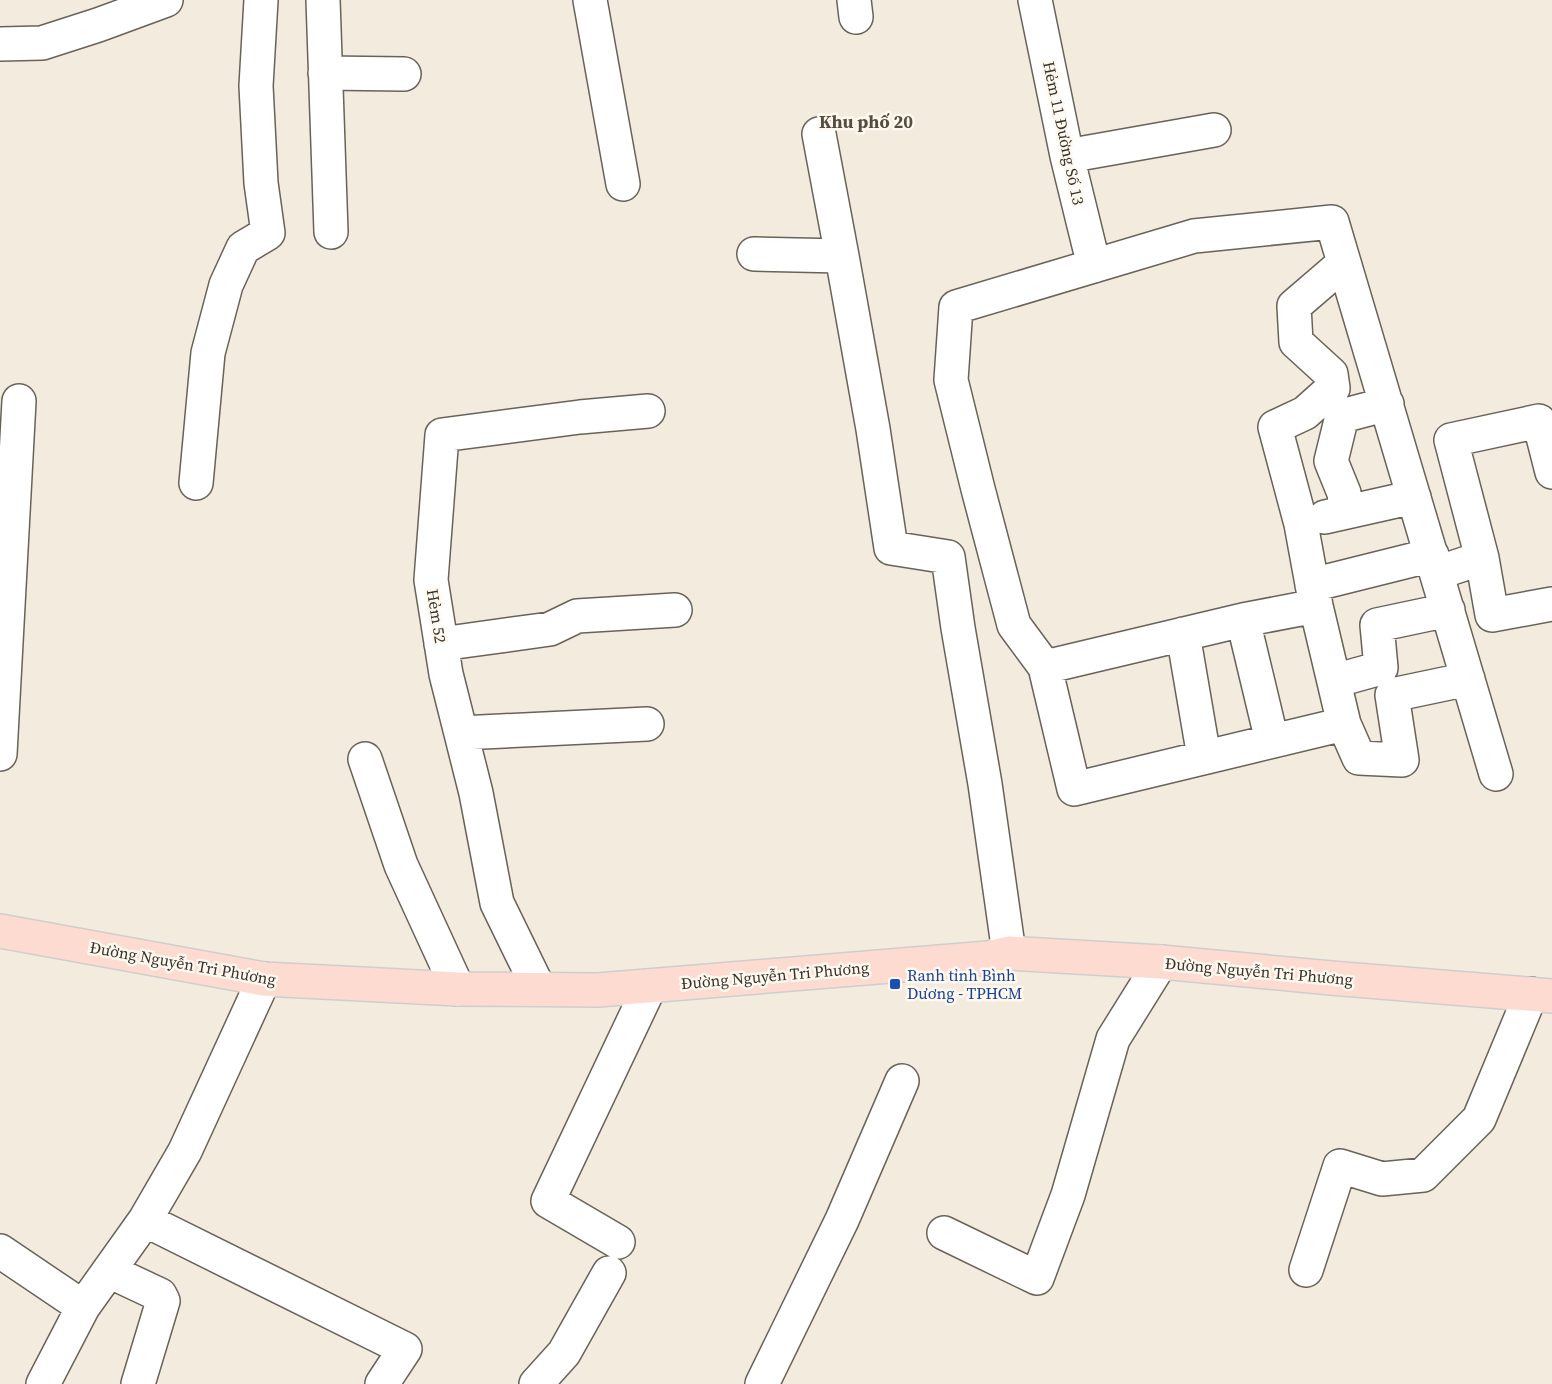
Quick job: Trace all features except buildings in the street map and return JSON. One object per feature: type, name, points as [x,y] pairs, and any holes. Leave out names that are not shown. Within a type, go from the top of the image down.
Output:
[{"type":"main road","name":"Đường Nguyễn Tri Phương","points":[[0,931],[264,979],[458,989],[598,990],[988,958],[1009,953],[1161,962],[1542,995]]},
{"type":"street","points":[[0,44],[42,43],[165,0]]},
{"type":"street","points":[[196,483],[208,353],[226,285],[243,248],[268,233],[261,183],[256,86],[261,0]]},
{"type":"street","points":[[323,0],[331,232]]},
{"type":"street","points":[[590,0],[623,184]]},
{"type":"street","name":"Hẻm 11 Đường Số 13","points":[[1035,0],[1067,156],[1094,266]]},
{"type":"street","points":[[325,73],[404,74]]},
{"type":"street","points":[[1067,156],[1214,130]]},
{"type":"street","points":[[819,134],[843,256],[891,548],[948,557],[985,784],[1009,953]]},
{"type":"street","points":[[1344,724],[1074,789],[1045,667],[1014,625],[951,380],[956,307],[1194,236],[1332,222],[1496,774]]},
{"type":"street","points":[[754,254],[843,256]]},
{"type":"street","points":[[1344,263],[1294,306],[1296,342],[1330,374],[1333,388],[1305,413],[1275,427],[1300,524],[1344,724],[1359,758],[1402,760],[1392,695],[1468,680]]},
{"type":"street","points":[[0,754],[19,401]]},
{"type":"street","points":[[1346,511],[1344,493],[1331,461],[1342,416],[1387,404]]},
{"type":"street","name":"Hẻm 52","points":[[539,989],[497,903],[476,793],[446,674],[432,580],[442,435],[580,417],[648,411]]},
{"type":"street","points":[[1552,472],[1539,421],[1451,440],[1482,558],[1492,615],[1552,604]]},
{"type":"street","points":[[1300,524],[1346,511],[1414,497]]},
{"type":"street","points":[[1045,667],[1244,620],[1314,596],[1434,564],[1482,558]]},
{"type":"street","points":[[441,644],[550,629],[577,616],[675,610]]},
{"type":"street","points":[[1334,681],[1381,668],[1377,625],[1448,610]]},
{"type":"street","points":[[1244,620],[1272,741]]},
{"type":"street","points":[[1183,634],[1204,757]]},
{"type":"street","points":[[460,733],[647,724]]},
{"type":"street","points":[[365,759],[401,865],[458,989]]},
{"type":"street","points":[[944,1233],[1037,1278],[1068,1195],[1113,1039],[1161,962]]},
{"type":"street","points":[[43,1384],[83,1306],[145,1220],[185,1151],[264,979]]},
{"type":"street","points":[[618,1242],[548,1201],[650,986]]},
{"type":"street","points":[[1305,1270],[1340,1166],[1382,1179],[1424,1176],[1479,1119],[1542,995]]},
{"type":"street","points":[[762,1384],[842,1220],[902,1081]]},
{"type":"street","points":[[145,1220],[405,1349],[382,1384]]},
{"type":"street","points":[[0,1251],[83,1306]]},
{"type":"street","points":[[109,1271],[160,1295],[163,1301],[138,1384]]},
{"type":"street","points":[[536,1384],[564,1353],[609,1273]]},
{"type":"place","name":"Ranh tỉnh Bình Dương - TPHCM","points":[[895,984]]},
{"type":"district","name":"Khu phố 20","points":[[866,122]]}]
